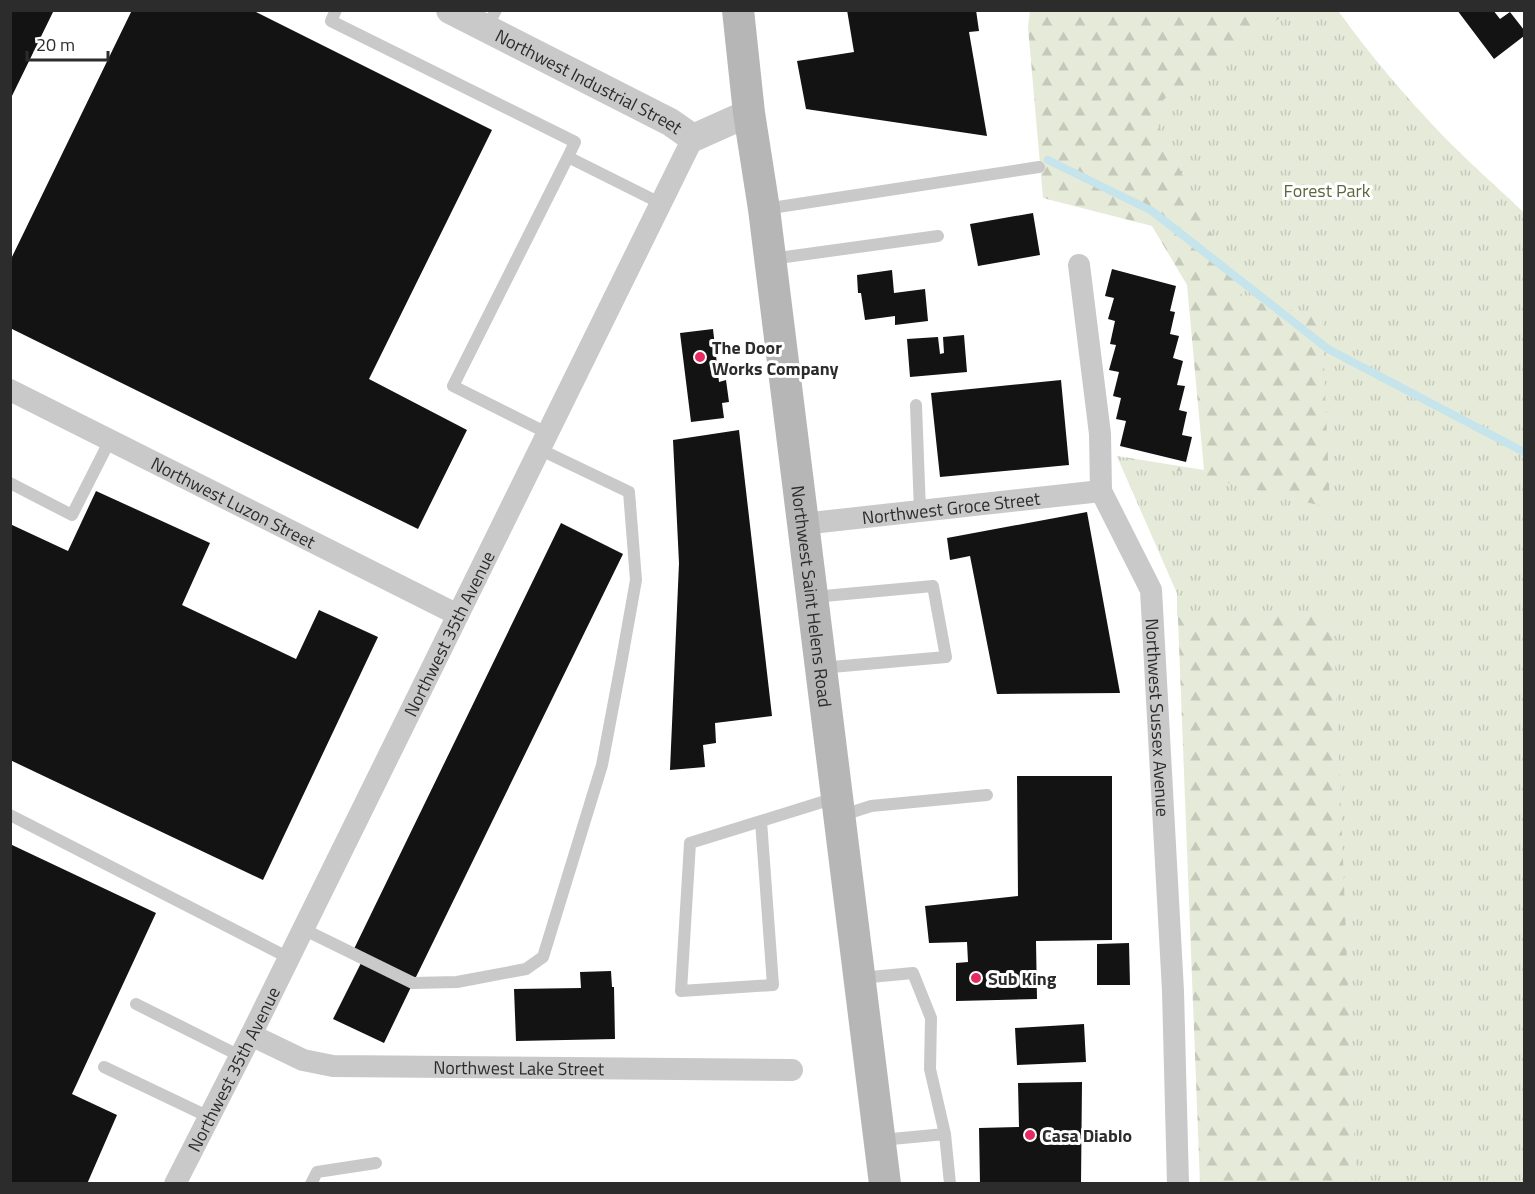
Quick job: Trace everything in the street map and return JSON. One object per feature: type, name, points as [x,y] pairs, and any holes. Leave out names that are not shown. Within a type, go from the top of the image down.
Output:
[{"type":"main road","name":"Northwest Saint Helens Road","points":[[738,10],[749,113],[764,209],[885,1184]]},
{"type":"street","name":"Northwest Industrial Street","points":[[450,10],[491,20],[670,122],[693,138]]},
{"type":"street","points":[[693,138],[749,113]]},
{"type":"street","name":"Northwest 35th Avenue","points":[[175,1184],[251,1035],[693,138]]},
{"type":"street","name":"Northwest Sussex Avenue","points":[[1079,265],[1100,434],[1101,491],[1151,590],[1173,991],[1178,1184]]},
{"type":"street","name":"Northwest Luzon Street","points":[[10,390],[458,615]]},
{"type":"street","name":"Northwest Groce Street","points":[[802,524],[1101,491]]},
{"type":"street","name":"Northwest Lake Street","points":[[251,1035],[303,1060],[333,1066],[792,1070]]},
{"type":"lane","points":[[303,929],[413,983],[457,982],[526,969],[543,957],[602,765],[636,580],[629,492],[453,386],[575,142],[331,21],[336,10]]},
{"type":"lane","points":[[568,157],[660,202]]},
{"type":"lane","points":[[764,209],[1039,167]]},
{"type":"lane","points":[[770,260],[938,236]]},
{"type":"lane","points":[[916,405],[920,511]]},
{"type":"lane","points":[[10,483],[72,515],[110,440]]},
{"type":"lane","points":[[812,597],[933,586],[946,657],[820,668]]},
{"type":"lane","points":[[761,821],[773,985],[681,991],[690,843],[761,821],[838,807],[987,795]]},
{"type":"lane","points":[[10,815],[289,958]]},
{"type":"lane","points":[[859,978],[913,973],[931,1018],[930,1070],[945,1134],[950,1184]]},
{"type":"lane","points":[[136,1004],[240,1056]]},
{"type":"lane","points":[[104,1067],[209,1117]]},
{"type":"lane","points":[[879,1140],[945,1134]]},
{"type":"lane","points":[[311,1184],[317,1172],[376,1163]]},
{"type":"green space","name":"Forest Park","points":[[1291,10],[1338,11],[1374,59],[1427,119],[1524,213],[1524,1183],[1356,1183],[1333,611],[1177,617],[1177,593],[1117,456],[1330,508],[1322,318],[1244,299],[1150,109]]},
{"type":"green space","name":"Forest Park","points":[[1030,11],[1338,11],[1374,59],[1427,119],[1524,213],[1524,1183],[1200,1183],[1177,593],[1117,456],[1204,470],[1187,285],[1152,226],[1043,198],[1028,27]]},
{"type":"building","points":[[10,10],[54,10],[10,100]]},
{"type":"building","points":[[132,10],[252,10],[492,130],[369,379],[467,430],[418,529],[10,328],[10,261]]},
{"type":"building","points":[[847,10],[976,10],[979,31],[969,32],[987,136],[806,109],[797,61],[854,52]]},
{"type":"building","points":[[1457,10],[1493,10],[1500,19],[1510,12],[1524,30],[1524,36],[1494,59]]},
{"type":"building","points":[[1033,213],[1040,255],[978,266],[970,224]]},
{"type":"building","points":[[1112,269],[1176,286],[1170,311],[1175,312],[1170,334],[1179,336],[1173,358],[1183,361],[1177,385],[1185,386],[1179,410],[1187,412],[1182,435],[1192,437],[1186,462],[1120,446],[1126,421],[1116,419],[1121,398],[1113,396],[1119,372],[1109,370],[1116,345],[1110,344],[1115,321],[1108,319],[1114,298],[1105,296]]},
{"type":"building","points":[[892,270],[894,293],[925,289],[928,321],[895,325],[895,316],[865,320],[861,293],[858,293],[857,275]]},
{"type":"building","name":"The Door Works Company","points":[[713,329],[719,382],[726,380],[729,402],[722,403],[724,418],[691,422],[680,333]]},
{"type":"building","points":[[964,335],[967,372],[910,377],[907,339],[938,337],[940,354],[944,353],[943,337]]},
{"type":"building","points":[[1061,380],[1069,465],[940,477],[931,393]]},
{"type":"building","points":[[739,430],[772,716],[715,723],[716,743],[703,745],[705,767],[670,770],[679,563],[673,440]]},
{"type":"building","points":[[96,491],[210,543],[182,605],[296,659],[319,610],[378,637],[263,880],[10,760],[10,524],[68,551]]},
{"type":"building","points":[[1087,512],[1120,693],[997,694],[970,556],[950,560],[947,538]]},
{"type":"building","points":[[561,523],[623,554],[415,979],[354,949]]},
{"type":"building","points":[[1017,776],[1112,776],[1112,940],[1036,941],[1037,999],[956,1001],[956,963],[968,962],[967,942],[929,943],[925,906],[1018,896]]},
{"type":"building","points":[[10,844],[156,913],[72,1094],[117,1115],[87,1184],[10,1184]]},
{"type":"building","points":[[1129,943],[1130,985],[1097,985],[1097,944]]},
{"type":"building","points":[[361,963],[411,987],[384,1043],[333,1019]]},
{"type":"building","points":[[611,971],[612,987],[614,987],[615,1039],[516,1041],[514,989],[581,988],[580,972]]},
{"type":"building","points":[[1084,1024],[1086,1062],[1017,1065],[1015,1028]]},
{"type":"building","name":"Casa Diablo","points":[[1082,1082],[1081,1184],[980,1184],[979,1128],[1019,1127],[1018,1083]]},
{"type":"waterway","points":[[1048,160],[1152,211],[1328,349],[1524,452]]},
{"type":"place","name":"The Door Works Company","points":[[700,357]]},
{"type":"place","name":"Sub King","points":[[976,978]]},
{"type":"place","name":"Casa Diablo","points":[[1030,1135]]}]
